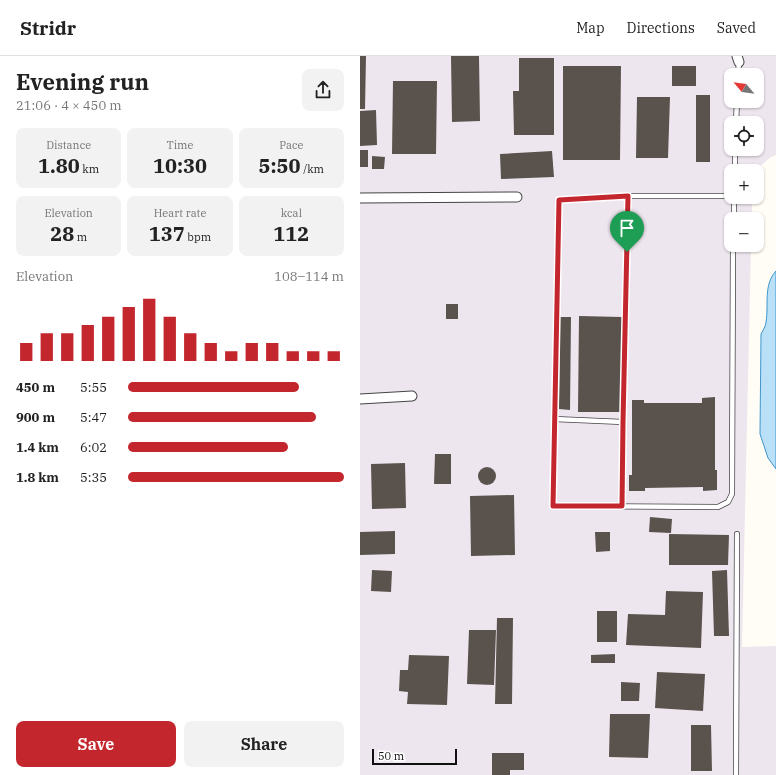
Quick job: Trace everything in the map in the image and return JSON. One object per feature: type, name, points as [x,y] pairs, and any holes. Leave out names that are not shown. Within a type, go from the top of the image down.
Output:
[{"type":"street","points":[[360,198],[517,197]]},
{"type":"street","points":[[360,399],[412,396]]},
{"type":"lane","points":[[724,196],[628,196],[559,200],[553,506],[718,507],[728,502],[732,494],[734,252]]},
{"type":"lane","points":[[622,506],[628,196]]},
{"type":"lane","points":[[554,419],[623,422]]},
{"type":"lane","points":[[736,775],[737,534]]},
{"type":"shaded area","points":[[360,56],[776,56],[776,155],[762,164],[724,164],[724,204],[752,204],[752,212],[724,212],[724,252],[751,252],[742,647],[776,646],[776,775],[360,775]]},
{"type":"water","points":[[776,271],[776,469],[768,458],[760,434],[761,334],[766,324],[769,282]]},
{"type":"building","points":[[360,56],[366,56],[365,109],[360,109]]},
{"type":"building","points":[[451,56],[479,56],[480,121],[452,122]]},
{"type":"building","points":[[519,58],[554,58],[554,135],[514,135],[513,91],[519,91]]},
{"type":"building","points":[[563,66],[621,66],[620,160],[563,160]]},
{"type":"building","points":[[672,66],[696,66],[696,86],[672,86]]},
{"type":"building","points":[[393,81],[437,81],[436,154],[392,154]]},
{"type":"building","points":[[696,95],[710,95],[710,162],[696,162]]},
{"type":"building","points":[[637,97],[670,97],[668,158],[636,158]]},
{"type":"building","points":[[376,110],[377,145],[360,146],[360,111]]},
{"type":"building","points":[[360,150],[368,150],[368,167],[360,167]]},
{"type":"building","points":[[552,151],[554,177],[501,179],[500,154]]},
{"type":"building","points":[[372,156],[385,157],[384,169],[372,169]]},
{"type":"building","points":[[446,304],[458,304],[458,319],[446,319]]},
{"type":"building","points":[[579,316],[622,317],[622,412],[578,412]]},
{"type":"building","points":[[560,317],[571,317],[570,410],[559,409]]},
{"type":"building","points":[[715,397],[715,470],[717,470],[717,490],[703,491],[703,487],[645,488],[645,491],[629,491],[629,475],[632,475],[632,400],[644,400],[644,403],[702,403],[702,398]]},
{"type":"building","points":[[435,454],[451,454],[451,484],[434,484]]},
{"type":"building","points":[[405,463],[406,508],[372,509],[371,464]]},
{"type":"building","points":[[487,467],[493,470],[496,476],[493,482],[487,485],[481,482],[478,476],[481,470]]},
{"type":"building","points":[[514,495],[515,555],[471,556],[470,496]]},
{"type":"building","points":[[650,517],[672,519],[671,533],[649,532]]},
{"type":"building","points":[[395,531],[395,554],[360,555],[360,532]]},
{"type":"building","points":[[595,532],[610,532],[610,551],[596,552]]},
{"type":"building","points":[[669,534],[729,535],[728,565],[669,565]]},
{"type":"building","points":[[372,570],[392,571],[391,592],[371,591]]},
{"type":"building","points":[[727,570],[729,636],[714,636],[712,571]]},
{"type":"building","points":[[666,591],[703,592],[701,648],[626,645],[628,614],[665,615]]},
{"type":"building","points":[[597,611],[617,611],[617,642],[597,642]]},
{"type":"building","points":[[497,618],[513,618],[512,704],[495,704]]},
{"type":"building","points":[[469,630],[496,630],[494,685],[467,684]]},
{"type":"building","points":[[615,654],[615,663],[591,663],[591,655]]},
{"type":"building","points":[[409,655],[449,656],[447,705],[407,704],[408,692],[399,691],[400,670],[408,670]]},
{"type":"building","points":[[657,672],[705,674],[703,711],[655,708]]},
{"type":"building","points":[[621,682],[640,683],[639,701],[621,701]]},
{"type":"building","points":[[610,714],[650,714],[648,758],[609,757]]},
{"type":"building","points":[[691,725],[711,725],[712,771],[691,771]]},
{"type":"building","points":[[492,753],[524,753],[524,770],[510,770],[510,775],[492,775]]},
{"type":"route","points":[[628,196],[627,252],[622,506],[553,506],[559,200],[628,196]]}]
